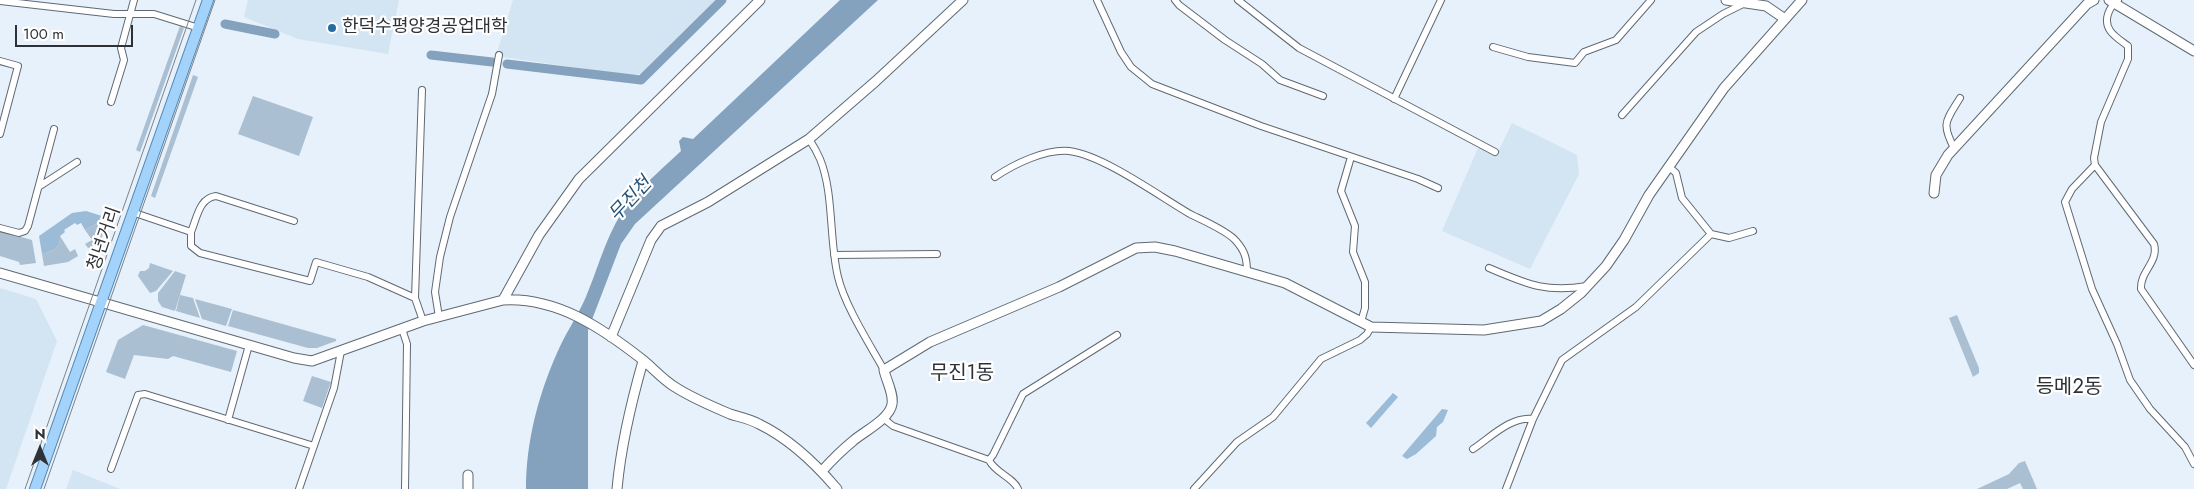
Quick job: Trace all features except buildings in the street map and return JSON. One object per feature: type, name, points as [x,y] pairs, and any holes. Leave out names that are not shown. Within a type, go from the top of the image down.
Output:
[{"type":"main road","name":"청년거리","points":[[35,489],[208,0]]},
{"type":"street","points":[[111,102],[124,60],[121,48],[125,27],[134,0]]},
{"type":"street","points":[[503,300],[539,235],[579,179],[760,0]]},
{"type":"street","points":[[611,338],[651,240],[661,226],[708,202],[809,139],[876,81],[963,0]]},
{"type":"street","points":[[1097,0],[1131,67],[1152,84],[1261,126],[1418,179],[1438,188]]},
{"type":"street","points":[[1175,0],[1225,40],[1262,64],[1280,80],[1323,96]]},
{"type":"street","points":[[1238,0],[1300,48],[1394,100],[1495,152]]},
{"type":"street","points":[[1394,100],[1441,0]]},
{"type":"street","points":[[1493,47],[1528,57],[1575,63],[1584,52],[1616,40],[1651,0]]},
{"type":"street","points":[[1726,0],[1765,3],[1784,19]]},
{"type":"street","points":[[884,370],[930,342],[1059,287],[1136,248],[1155,247],[1285,283],[1371,327],[1484,330],[1541,321],[1561,309],[1606,266],[1624,240],[1649,195],[1668,166],[1724,88],[1802,0]]},
{"type":"street","points":[[1934,193],[1934,184],[1939,167],[1954,148],[2087,4],[2094,0]]},
{"type":"street","points":[[0,1],[114,14],[154,14],[199,28]]},
{"type":"street","points":[[2194,51],[2114,1],[2106,21],[2107,28],[2128,46],[2129,53],[2113,98],[2101,122],[2094,158],[2095,165],[2154,244],[2156,251],[2154,258],[2140,282],[2141,289],[2194,365]]},
{"type":"street","points":[[1622,115],[1696,32],[1745,2]]},
{"type":"street","points":[[439,317],[435,292],[440,257],[450,217],[492,94],[499,56]]},
{"type":"street","points":[[0,61],[18,66],[3,108],[0,134]]},
{"type":"street","points":[[422,90],[415,298],[423,321]]},
{"type":"street","points":[[1954,148],[1945,129],[1948,119],[1960,98]]},
{"type":"street","points":[[0,228],[19,232],[25,231],[40,186],[54,129]]},
{"type":"street","points":[[809,139],[820,159],[824,172],[834,255],[841,290],[884,370],[892,398],[892,406],[883,418],[852,441],[822,471]]},
{"type":"street","points":[[994,177],[1006,169],[1056,151],[1084,154],[1147,187],[1230,236],[1246,255],[1246,272]]},
{"type":"street","points":[[1350,157],[1342,191],[1355,226],[1353,252],[1365,282],[1365,308],[1361,322]]},
{"type":"street","points":[[40,186],[77,162]]},
{"type":"street","points":[[2095,165],[2072,189],[2065,202],[2075,238],[2092,289],[2117,344],[2130,380],[2150,409],[2185,447],[2194,464]]},
{"type":"street","points":[[1668,166],[1676,173],[1682,198],[1711,234],[1729,238],[1753,231]]},
{"type":"street","points":[[294,221],[216,196],[209,197],[203,201],[191,232],[191,246],[200,253],[310,281],[316,262],[368,277],[415,298]]},
{"type":"street","points":[[132,212],[191,232]]},
{"type":"street","points":[[1506,489],[1533,419],[1562,360],[1636,307],[1711,234]]},
{"type":"street","points":[[834,255],[937,254]]},
{"type":"street","points":[[1489,268],[1539,288],[1565,290],[1587,286]]},
{"type":"street","points":[[0,273],[294,358],[312,361],[423,321],[503,300],[524,299],[538,301],[554,306],[594,326],[643,361],[674,387],[696,399],[778,434],[822,471],[837,489]]},
{"type":"street","points":[[1194,489],[1237,442],[1272,417],[1321,359],[1360,340],[1371,327]]},
{"type":"street","points":[[402,329],[407,344],[405,489]]},
{"type":"street","points":[[989,460],[993,456],[1023,394],[1117,335]]},
{"type":"street","points":[[228,420],[249,345]]},
{"type":"street","points":[[299,489],[334,388],[341,351]]},
{"type":"street","points":[[617,489],[628,419],[643,361]]},
{"type":"street","points":[[111,469],[138,395],[146,394],[314,446]]},
{"type":"street","points":[[883,418],[893,426],[989,460],[992,466],[1016,485],[1018,489]]},
{"type":"street","points":[[1473,450],[1512,422],[1524,418],[1533,419]]},
{"type":"street","points":[[468,475],[468,489]]},
{"type":"shaded area","name":"한덕수평양경공업대학","points":[[248,0],[399,0],[388,54],[298,39],[244,17]]},
{"type":"shaded area","points":[[513,0],[717,0],[652,66],[641,74],[627,75],[496,56]]},
{"type":"shaded area","points":[[180,26],[184,28],[140,152],[136,150]]},
{"type":"shaded area","points":[[193,75],[198,77],[155,198],[151,196]]},
{"type":"shaded area","points":[[253,96],[313,117],[299,156],[238,134]]},
{"type":"shaded area","points":[[1512,123],[1577,155],[1579,174],[1530,269],[1442,231],[1478,148],[1496,156]]},
{"type":"shaded area","points":[[86,211],[102,216],[96,224],[85,230],[81,223],[77,225],[75,223],[64,230],[65,232],[60,236],[56,249],[42,254],[39,236],[72,213]]},
{"type":"shaded area","points":[[102,216],[108,219],[104,233],[96,244],[88,248],[85,244],[92,240],[85,230],[96,224]]},
{"type":"shaded area","points":[[0,231],[32,240],[36,263],[20,265],[19,262],[0,256]]},
{"type":"shaded area","points":[[60,236],[70,252],[75,249],[78,256],[68,262],[44,266],[42,254],[57,247]]},
{"type":"shaded area","points":[[150,263],[173,271],[156,291],[150,293],[138,276],[140,271],[145,271],[149,268]]},
{"type":"shaded area","points":[[175,271],[186,275],[175,311],[162,307],[158,301],[158,293]]},
{"type":"shaded area","points":[[0,288],[36,299],[57,341],[6,489],[0,489]]},
{"type":"shaded area","points":[[180,295],[193,298],[200,318],[176,311]]},
{"type":"shaded area","points":[[195,299],[232,309],[226,326],[202,319]]},
{"type":"shaded area","points":[[233,310],[336,339],[336,341],[317,348],[308,348],[228,326]]},
{"type":"shaded area","points":[[1957,315],[1979,368],[1979,373],[1973,377],[1949,318]]},
{"type":"shaded area","points":[[143,325],[237,351],[231,372],[173,356],[168,359],[134,355],[125,379],[106,372],[118,340]]},
{"type":"shaded area","points":[[312,376],[331,382],[322,408],[303,401]]},
{"type":"shaded area","points":[[1393,393],[1398,397],[1371,428],[1366,423]]},
{"type":"shaded area","points":[[1442,409],[1448,410],[1443,422],[1437,427],[1436,436],[1416,454],[1407,459],[1402,456]]},
{"type":"shaded area","points":[[2025,461],[2037,489],[2023,489],[2020,483],[2007,489],[1977,489],[2009,474],[2019,463]]},
{"type":"shaded area","points":[[73,470],[120,489],[66,489]]},
{"type":"water","name":"무진천","points":[[840,0],[878,0],[635,224],[621,244],[588,330],[588,489],[526,489],[528,454],[534,420],[544,386],[560,346],[585,299],[618,218],[644,185],[681,151],[679,141],[683,137],[693,139]]},
{"type":"waterway","points":[[507,64],[641,80],[722,0]]},
{"type":"waterway","points":[[225,24],[275,34]]},
{"type":"waterway","points":[[431,55],[492,62]]},
{"type":"tram line","points":[[25,489],[196,0]]},
{"type":"tram line","points":[[44,489],[215,0]]},
{"type":"place","name":"한덕수평양경공업대학","points":[[332,28]]},
{"type":"district","name":"무진1동","points":[[962,374]]},
{"type":"district","name":"등메2동","points":[[2069,388]]}]
